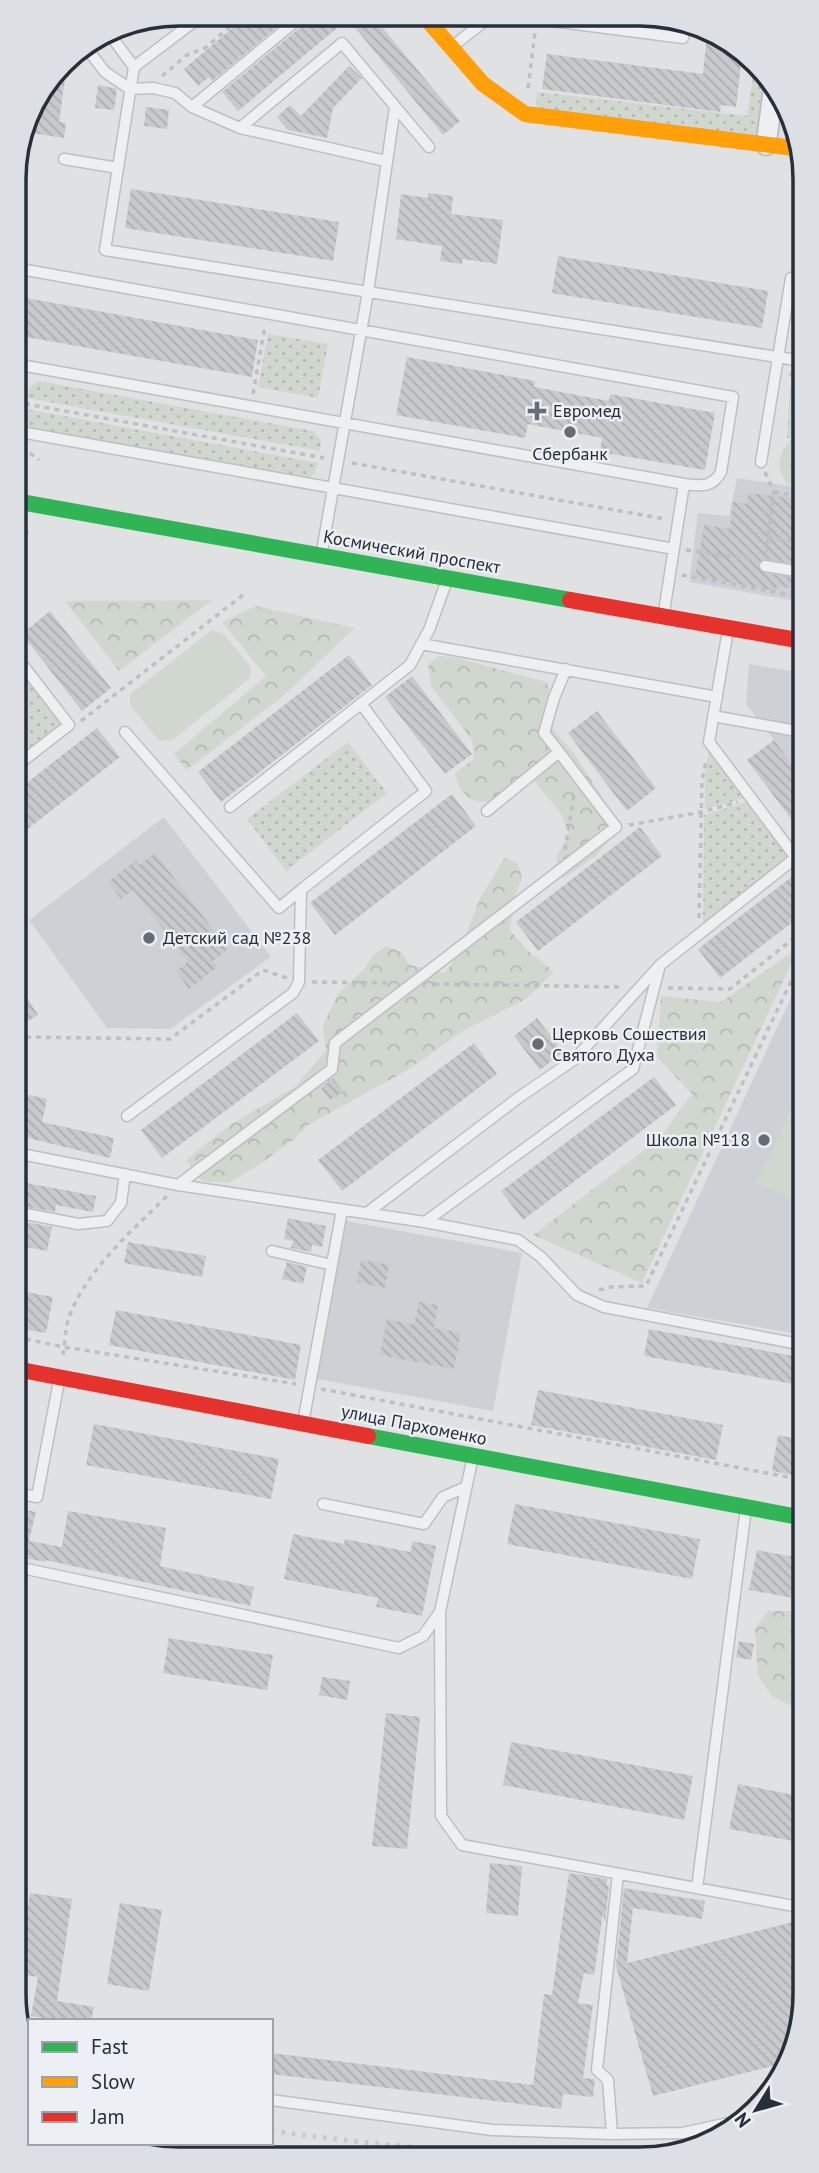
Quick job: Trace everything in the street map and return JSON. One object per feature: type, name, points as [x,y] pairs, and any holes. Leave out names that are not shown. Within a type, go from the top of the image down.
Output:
[{"type":"street","points":[[432,26],[484,84],[525,114],[789,148]]},
{"type":"street","points":[[766,145],[772,103]]},
{"type":"street","name":"Космический проспект","points":[[27,503],[793,639]]},
{"type":"street","name":"улица Пархоменко","points":[[26,1371],[792,1516]]},
{"type":"lane","points":[[450,48],[478,26]]},
{"type":"lane","points":[[595,26],[683,38],[684,33]]},
{"type":"lane","points":[[134,67],[187,27]]},
{"type":"lane","points":[[192,107],[289,27]]},
{"type":"lane","points":[[115,41],[134,67],[105,250],[793,360]]},
{"type":"lane","points":[[240,128],[342,43],[429,147]]},
{"type":"lane","points":[[91,54],[105,72],[131,89],[147,88],[175,93],[192,107],[240,128],[386,161]]},
{"type":"lane","points":[[321,556],[368,292],[395,107]]},
{"type":"lane","points":[[64,159],[118,167]]},
{"type":"lane","points":[[27,270],[733,397],[721,472],[715,482],[702,486],[27,366]]},
{"type":"lane","points":[[761,462],[793,278]]},
{"type":"lane","points":[[27,433],[674,549]]},
{"type":"lane","points":[[663,617],[684,484]]},
{"type":"lane","points":[[765,566],[793,571]]},
{"type":"lane","points":[[230,807],[410,665],[429,630],[448,578]]},
{"type":"lane","points":[[729,628],[709,742],[793,847]]},
{"type":"lane","points":[[421,644],[717,697]]},
{"type":"lane","points":[[27,670],[69,725],[27,759]]},
{"type":"lane","points":[[178,1185],[332,1069],[335,1043],[617,827],[544,733],[566,670]]},
{"type":"lane","points":[[125,732],[279,908],[426,791],[362,705]]},
{"type":"lane","points":[[713,716],[793,730]]},
{"type":"lane","points":[[487,811],[559,752]]},
{"type":"lane","points":[[367,1213],[518,1098],[575,1059],[660,965],[793,860]]},
{"type":"lane","points":[[127,1116],[293,993],[299,982],[302,890]]},
{"type":"lane","points":[[425,1222],[633,1069],[660,965]]},
{"type":"lane","points":[[26,1155],[178,1185],[425,1222],[518,1240],[541,1257],[580,1296],[604,1307],[792,1343]]},
{"type":"lane","points":[[26,1214],[78,1224],[107,1221],[121,1203],[125,1174]]},
{"type":"lane","points":[[303,1424],[342,1210]]},
{"type":"lane","points":[[272,1251],[332,1265]]},
{"type":"lane","points":[[26,1495],[37,1497],[59,1378]]},
{"type":"lane","points":[[473,1456],[440,1612],[441,1816],[462,1845],[792,1906]]},
{"type":"lane","points":[[323,1504],[424,1524],[443,1497],[466,1487]]},
{"type":"lane","points":[[697,1888],[746,1507]]},
{"type":"lane","points":[[26,1569],[399,1648],[424,1636],[440,1612]]},
{"type":"lane","points":[[612,2134],[608,2080],[597,2070],[618,1874]]},
{"type":"lane","points":[[273,2101],[492,2130],[612,2134],[683,2133],[717,2126]]},
{"type":"path","points":[[525,114],[534,26]]},
{"type":"path","points":[[147,88],[187,55],[205,47],[229,27]]},
{"type":"path","points":[[250,406],[267,314]]},
{"type":"path","points":[[27,450],[39,460]]},
{"type":"path","points":[[761,462],[774,492],[765,566]]},
{"type":"path","points":[[774,492],[793,495]]},
{"type":"path","points":[[767,537],[793,541]]},
{"type":"path","points":[[674,549],[758,560],[765,566]]},
{"type":"path","points":[[670,573],[793,595]]},
{"type":"path","points":[[79,722],[243,595]]},
{"type":"path","points":[[699,934],[702,780],[709,742]]},
{"type":"path","points":[[562,869],[578,776]]},
{"type":"path","points":[[617,827],[702,812],[751,798]]},
{"type":"path","points":[[654,988],[730,989],[793,939]]},
{"type":"path","points":[[27,1037],[170,1039],[263,970],[299,982],[640,988]]},
{"type":"path","points":[[580,1296],[611,1287],[646,1286],[793,978]]},
{"type":"path","points":[[59,1378],[69,1318],[89,1282],[111,1251],[178,1185]]},
{"type":"path","points":[[26,1339],[310,1386],[354,1397],[792,1478]]},
{"type":"shaded area","points":[[737,478],[793,487],[793,600],[689,582],[698,513],[729,516]]},
{"type":"shaded area","points":[[749,664],[793,671],[793,764],[746,704]]},
{"type":"shaded area","name":"Детский сад №238","points":[[164,817],[271,957],[170,1029],[107,1028],[29,920]]},
{"type":"shaded area","name":"Школа №118","points":[[793,995],[792,1333],[647,1308]]},
{"type":"shaded area","points":[[346,1221],[522,1253],[493,1411],[317,1379]]},
{"type":"green space","points":[[753,77],[770,100],[765,142],[536,112],[537,92],[747,116]]},
{"type":"green space","points":[[268,334],[328,344],[318,398],[258,387]]},
{"type":"green space","points":[[38,381],[313,431],[321,440],[320,451],[27,398],[30,387]]},
{"type":"green space","points":[[790,387],[793,387],[793,438],[787,438]]},
{"type":"green space","points":[[27,409],[318,463],[315,474],[305,479],[30,429],[27,425]]},
{"type":"green space","points":[[790,440],[793,440],[793,485],[787,484],[780,467],[781,457]]},
{"type":"green space","points":[[212,600],[119,671],[65,601]]},
{"type":"green space","points":[[256,606],[355,628],[282,697],[187,770],[174,754],[266,676],[222,622]]},
{"type":"green space","points":[[212,630],[224,634],[249,665],[250,678],[172,740],[159,741],[132,707],[130,694]]},
{"type":"green space","points":[[439,656],[458,658],[546,682],[550,689],[549,707],[553,729],[574,753],[605,802],[610,839],[596,856],[564,878],[557,876],[557,856],[569,834],[560,812],[534,781],[517,783],[495,799],[480,802],[467,796],[462,790],[455,773],[474,759],[472,740],[431,686],[428,664]]},
{"type":"green space","points":[[27,672],[67,725],[27,756]]},
{"type":"green space","points":[[348,742],[387,793],[286,871],[247,819]]},
{"type":"green space","points":[[709,744],[748,797],[705,809]]},
{"type":"green space","points":[[750,801],[790,858],[703,928],[704,815]]},
{"type":"green space","points":[[505,857],[518,863],[522,878],[514,899],[510,930],[526,949],[554,972],[526,999],[464,1030],[406,1071],[308,1125],[293,1140],[229,1183],[202,1181],[186,1160],[230,1125],[295,1087],[326,1050],[323,1025],[338,994],[365,968],[373,955],[386,946],[401,952],[410,965],[445,973],[459,953],[480,898]]},
{"type":"green space","points":[[793,952],[793,961],[642,1283],[533,1235],[659,1139],[692,1094],[657,1057],[661,996],[721,1002]]},
{"type":"green space","points":[[792,1107],[792,1199],[757,1183]]},
{"type":"green space","points":[[768,1611],[792,1611],[792,1706],[772,1696],[758,1676],[755,1629]]},
{"type":"building","points":[[234,27],[278,27],[212,81],[209,77],[198,86],[184,69]]},
{"type":"building","points":[[301,27],[339,27],[238,111],[222,92]]},
{"type":"building","points":[[354,27],[382,27],[460,121],[443,135]]},
{"type":"building","points":[[706,42],[741,65],[736,107],[721,105],[720,112],[542,89],[547,54],[703,74]]},
{"type":"building","points":[[349,66],[362,78],[333,108],[327,138],[288,130],[277,117],[290,105],[301,116]]},
{"type":"building","points":[[65,77],[59,122],[66,123],[64,138],[33,133],[52,94]]},
{"type":"building","points":[[98,85],[117,89],[114,110],[95,108]]},
{"type":"building","points":[[146,107],[169,110],[167,129],[144,126]]},
{"type":"building","points":[[131,189],[339,222],[333,261],[125,228]]},
{"type":"building","points":[[428,193],[453,196],[451,214],[503,220],[497,264],[463,259],[462,264],[440,261],[442,246],[396,239],[401,194],[428,198]]},
{"type":"building","points":[[558,256],[768,291],[762,328],[552,293]]},
{"type":"building","points":[[27,298],[258,340],[252,377],[27,337]]},
{"type":"building","points":[[407,357],[535,381],[534,387],[609,401],[610,394],[715,413],[705,470],[600,452],[602,438],[528,424],[525,438],[396,415]]},
{"type":"building","points":[[748,493],[793,498],[793,563],[766,559],[758,565],[763,573],[793,578],[793,589],[777,586],[776,591],[695,576],[704,525],[730,529],[733,502],[747,504]]},
{"type":"building","points":[[50,611],[111,688],[82,711],[27,640],[27,630]]},
{"type":"building","points":[[349,655],[372,685],[221,802],[198,772]]},
{"type":"building","points":[[412,676],[472,754],[445,774],[385,697]]},
{"type":"building","points":[[597,711],[656,788],[627,811],[568,733]]},
{"type":"building","points":[[97,728],[120,757],[27,830],[27,783]]},
{"type":"building","points":[[774,740],[793,764],[793,821],[747,760]]},
{"type":"building","points":[[452,794],[476,826],[335,935],[310,903]]},
{"type":"building","points":[[640,827],[662,856],[538,951],[516,922]]},
{"type":"building","points":[[155,853],[228,949],[213,961],[217,967],[189,989],[176,971],[188,962],[133,890],[121,899],[108,882],[136,860],[139,865]]},
{"type":"building","points":[[793,876],[793,922],[720,978],[698,949]]},
{"type":"building","points":[[27,996],[38,1015],[27,1022]]},
{"type":"building","points":[[297,1013],[319,1041],[162,1158],[141,1130]]},
{"type":"building","name":"Церковь Сошествия Святого Духа","points":[[537,1018],[563,1052],[540,1070],[514,1036]]},
{"type":"building","points":[[474,1043],[497,1074],[342,1191],[318,1160]]},
{"type":"building","points":[[654,1077],[676,1105],[523,1220],[501,1191]]},
{"type":"building","points":[[333,1078],[343,1091],[330,1100],[321,1088]]},
{"type":"building","points":[[26,1094],[47,1099],[42,1122],[114,1138],[110,1158],[26,1138]]},
{"type":"building","points":[[26,1183],[96,1196],[93,1212],[56,1205],[55,1212],[26,1207]]},
{"type":"building","points":[[288,1218],[326,1226],[322,1247],[312,1245],[311,1252],[291,1248],[293,1241],[284,1239]]},
{"type":"building","points":[[26,1222],[52,1227],[47,1251],[26,1247]]},
{"type":"building","points":[[128,1242],[206,1256],[202,1277],[124,1263]]},
{"type":"building","points":[[361,1260],[389,1265],[385,1288],[357,1282]]},
{"type":"building","points":[[287,1262],[307,1267],[303,1284],[282,1279]]},
{"type":"building","points":[[26,1292],[53,1297],[46,1333],[26,1330]]},
{"type":"building","points":[[419,1302],[438,1305],[434,1328],[461,1333],[454,1369],[380,1355],[387,1319],[414,1325]]},
{"type":"building","points":[[116,1310],[301,1345],[295,1380],[109,1345]]},
{"type":"building","points":[[649,1329],[792,1356],[792,1384],[644,1356]]},
{"type":"building","points":[[538,1390],[723,1425],[716,1460],[531,1425]]},
{"type":"building","points":[[94,1424],[279,1459],[271,1499],[86,1465]]},
{"type":"building","points":[[778,1435],[792,1438],[792,1475],[772,1471]]},
{"type":"building","points":[[515,1504],[700,1539],[692,1579],[507,1544]]},
{"type":"building","points":[[26,1510],[36,1512],[29,1541],[62,1547],[68,1511],[166,1528],[160,1566],[254,1587],[250,1606],[26,1558]]},
{"type":"building","points":[[293,1534],[344,1544],[345,1539],[410,1552],[413,1541],[436,1546],[422,1616],[376,1607],[378,1598],[284,1579]]},
{"type":"building","points":[[757,1550],[792,1557],[792,1598],[749,1590]]},
{"type":"building","points":[[169,1638],[273,1655],[267,1690],[163,1673]]},
{"type":"building","points":[[739,1641],[754,1644],[751,1660],[736,1657]]},
{"type":"building","points":[[322,1677],[350,1681],[347,1700],[319,1695]]},
{"type":"building","points":[[386,1713],[420,1717],[407,1849],[372,1846]]},
{"type":"building","points":[[511,1742],[693,1776],[684,1820],[503,1785]]},
{"type":"building","points":[[738,1784],[792,1795],[792,1841],[729,1829]]},
{"type":"building","points":[[490,1863],[522,1866],[518,1916],[486,1913]]},
{"type":"building","points":[[569,1873],[607,1879],[609,1886],[605,1923],[603,1913],[594,1975],[584,1973],[578,2003],[593,2005],[583,2078],[595,2079],[593,2097],[563,2094],[561,2109],[273,2074],[273,2053],[533,2085],[544,1994],[552,1995]]},
{"type":"building","points":[[624,1888],[705,1901],[702,1919],[633,1908],[627,1963],[792,1922],[791,2013],[788,2033],[774,2066],[737,2075],[721,2075],[721,2079],[653,2096],[616,1966]]},
{"type":"building","points":[[30,1893],[72,1899],[57,2001],[94,2007],[91,2019],[31,2016],[38,1977],[26,1975],[26,1920]]},
{"type":"building","points":[[120,1903],[162,1910],[149,1991],[107,1984]]},
{"type":"railway","points":[[273,2131],[412,2147]]},
{"type":"traffic: fast","points":[[27,503],[570,600]]},
{"type":"traffic: fast","points":[[368,1436],[792,1516]]},
{"type":"traffic: slow","points":[[433,26],[483,84],[525,114],[789,147]]},
{"type":"traffic: jam","points":[[570,600],[793,639]]},
{"type":"traffic: jam","points":[[26,1371],[368,1436]]},
{"type":"place","name":"Евромед","points":[[537,411]]},
{"type":"place","name":"Сбербанк","points":[[570,432]]},
{"type":"place","name":"Детский сад №238","points":[[149,938]]},
{"type":"place","name":"Церковь Сошествия Святого Духа","points":[[538,1044]]},
{"type":"place","name":"Школа №118","points":[[764,1140]]}]
